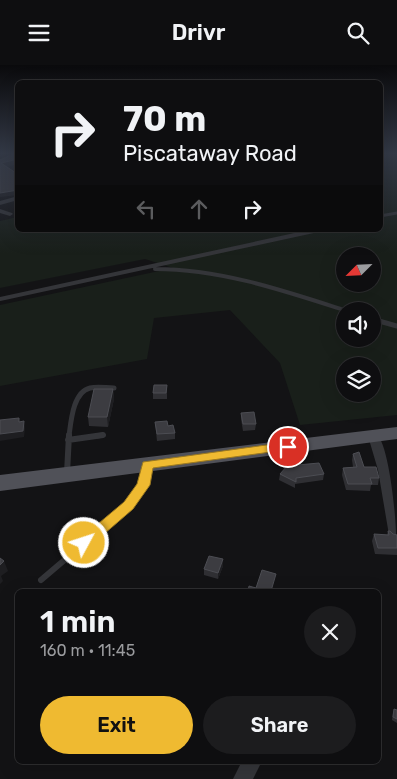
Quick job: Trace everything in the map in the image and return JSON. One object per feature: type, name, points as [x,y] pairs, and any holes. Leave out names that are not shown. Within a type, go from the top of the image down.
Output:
[{"type":"main road","points":[[0,483],[397,433]]},
{"type":"street","points":[[0,203],[15,199]]},
{"type":"street","points":[[0,211],[10,214]]},
{"type":"street","points":[[374,436],[384,469],[396,535]]},
{"type":"street","points":[[242,779],[251,764]]},
{"type":"lane","points":[[383,215],[397,213]]},
{"type":"lane","points":[[0,299],[309,232]]},
{"type":"lane","points":[[143,269],[182,269],[274,287],[336,308]]},
{"type":"lane","points":[[381,322],[397,326]]},
{"type":"lane","points":[[67,475],[70,426],[80,394],[87,389],[114,388]]},
{"type":"lane","points":[[68,440],[103,435]]},
{"type":"lane","points":[[41,580],[128,506],[144,485],[147,465]]},
{"type":"shaded area","points":[[383,186],[397,186],[397,415],[300,425],[280,363],[230,310],[154,318],[147,359],[0,386],[0,305],[173,268],[145,259],[0,288],[0,221],[15,217],[15,232],[383,232]]},
{"type":"building","points":[[0,186],[15,186],[15,190],[0,193]]},
{"type":"building","points":[[154,385],[167,385],[166,393],[153,393]]},
{"type":"building","points":[[94,389],[113,389],[107,417],[88,417]]},
{"type":"building","points":[[254,412],[256,424],[243,424],[241,413]]},
{"type":"building","points":[[19,418],[19,422],[24,421],[23,431],[0,434],[0,420]]},
{"type":"building","points":[[167,421],[168,426],[173,425],[175,433],[157,434],[155,422]]},
{"type":"building","points":[[359,452],[364,467],[376,467],[379,478],[370,478],[372,484],[348,484],[343,468],[357,467],[353,454]]},
{"type":"building","points":[[319,463],[324,474],[296,478],[296,482],[280,474],[287,466]]},
{"type":"building","points":[[388,531],[397,535],[397,548],[378,548],[374,534],[389,535]]},
{"type":"building","points":[[209,556],[223,559],[218,573],[204,569]]},
{"type":"building","points":[[262,570],[276,574],[272,589],[248,589],[249,586],[256,588]]},
{"type":"building","points":[[394,709],[397,710],[397,719],[393,717]]},
{"type":"route","points":[[84,543],[128,506],[144,485],[147,465],[288,447]]}]
